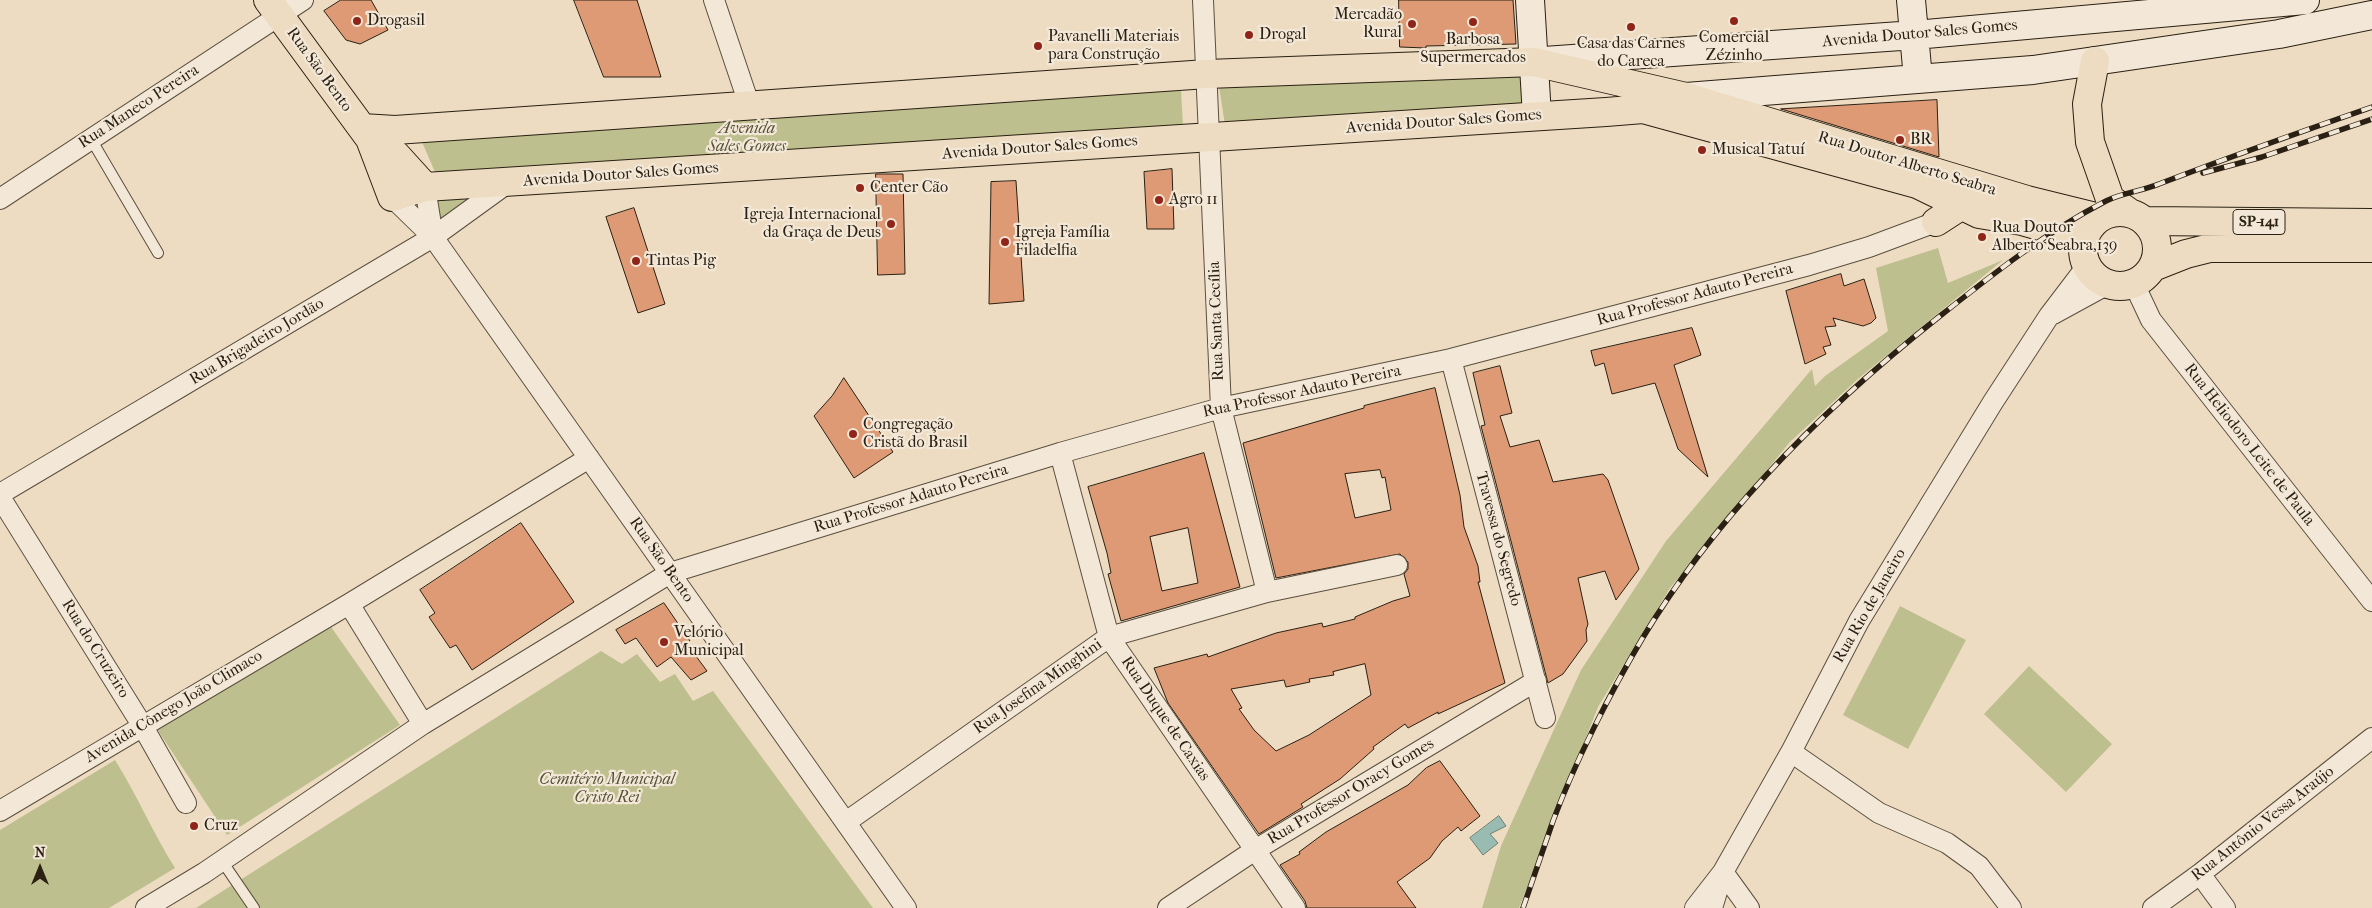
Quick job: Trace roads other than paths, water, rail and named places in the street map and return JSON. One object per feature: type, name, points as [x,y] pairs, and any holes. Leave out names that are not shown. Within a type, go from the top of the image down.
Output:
[{"type":"main road","points":[[1530,0],[1537,116]]},
{"type":"main road","points":[[1911,0],[1918,80]]},
{"type":"main road","name":"Avenida Doutor Sales Gomes","points":[[366,134],[395,130],[749,104],[1207,74],[1534,62],[1914,35],[2306,0]]},
{"type":"main road","name":"Rua São Bento","points":[[273,8],[366,134],[392,196]]},
{"type":"main road","name":"Avenida Doutor Sales Gomes","points":[[392,196],[425,187],[1643,109],[1686,97],[2033,70],[2279,34],[2372,15]]},
{"type":"main road","points":[[2095,61],[2087,104],[2090,142],[2110,199],[2137,217],[2156,236],[2158,248],[2144,275],[2120,286],[2108,284],[2098,279],[2085,254],[2089,229],[2100,218],[2118,212],[2137,217]]},
{"type":"main road","name":"Avenida Doutor Sales Gomes","points":[[1534,62],[1686,97]]},
{"type":"main road","name":"Rua Doutor Alberto Seabra","points":[[1686,97],[2026,200],[2100,218]]},
{"type":"main road","name":"Rua Doutor Alberto Seabra","points":[[1643,109],[1917,184],[1980,214],[2022,221],[2054,230],[2085,254]]},
{"type":"main road","name":"Rua São Bento","points":[[366,134],[396,155],[425,187]]},
{"type":"main road","points":[[1936,222],[1970,198],[1983,196],[2026,200]]},
{"type":"main road","name":"SP-141","points":[[2137,217],[2372,223]]},
{"type":"main road","name":"SP-141","points":[[2144,275],[2186,254],[2210,248],[2372,248]]},
{"type":"street","name":"Rua Maneco Pereira","points":[[0,199],[91,139],[273,8],[303,0]]},
{"type":"street","points":[[714,0],[749,104]]},
{"type":"street","name":"Rua Santa Cecília","points":[[1203,0],[1221,408],[1267,592]]},
{"type":"street","name":"Rua Brigadeiro Jordão","points":[[0,495],[433,237],[509,182]]},
{"type":"street","name":"Rua São Bento","points":[[425,187],[433,237]]},
{"type":"street","name":"Rua São Bento","points":[[392,196],[433,237],[906,908]]},
{"type":"street","name":"Rua Professor Adauto Pereira","points":[[670,573],[1060,453],[1221,408],[1451,360],[1809,265],[1869,247],[1936,222]]},
{"type":"street","name":"Rua Rio de Janeiro","points":[[1712,908],[1723,872],[1791,752],[1859,621],[1945,478],[2049,316],[2085,254]]},
{"type":"street","name":"Rua Heliodoro Leite de Paula","points":[[2144,275],[2151,320],[2372,601]]},
{"type":"street","name":"Rua Rio de Janeiro","points":[[2049,316],[2108,284]]},
{"type":"street","name":"Travessa do Segredo","points":[[1451,360],[1545,718]]},
{"type":"street","name":"Rua Duque de Caxias","points":[[1060,453],[1109,637],[1295,908]]},
{"type":"street","name":"Avenida Cônego João Climaco","points":[[0,811],[349,604],[589,458]]},
{"type":"street","name":"Rua do Cruzeiro","points":[[0,495],[142,726],[186,803]]},
{"type":"street","name":"Rua Josefina Minghini","points":[[846,822],[1109,637],[1267,592],[1397,564]]},
{"type":"street","points":[[146,908],[222,861],[424,724],[670,573]]},
{"type":"street","points":[[349,604],[424,724]]},
{"type":"street","name":"Rua Professor Oracy Gomes","points":[[1168,908],[1255,850],[1536,681]]},
{"type":"street","name":"Rua Antônio Vessa Araújo","points":[[2153,908],[2200,874],[2372,738]]},
{"type":"street","points":[[1791,752],[1880,813],[1947,843],[1979,866],[2011,908]]},
{"type":"street","points":[[1695,908],[1723,872],[1749,908]]},
{"type":"street","points":[[2200,874],[2226,908]]},
{"type":"lane","points":[[91,139],[158,254]]},
{"type":"lane","points":[[222,861],[254,908]]},
{"type":"water","points":[[1499,816],[1506,826],[1490,834],[1498,843],[1483,855],[1470,838]]},
{"type":"railway","points":[[1523,908],[1553,821],[1582,752],[1642,639],[1704,548],[1776,464],[1815,425],[1856,387],[1960,300],[2020,254],[2084,213],[2112,198],[2152,186],[2372,107]]},
{"type":"railway","points":[[2203,173],[2262,157],[2372,119]]},
{"type":"place","name":"Drogasil","points":[[357,21]]},
{"type":"place","name":"Comercial Zézinho","points":[[1734,21]]},
{"type":"place","name":"Barbosa Supermercados","points":[[1473,22]]},
{"type":"place","name":"Mercadão Rural","points":[[1412,24]]},
{"type":"place","name":"Casa das Carnes do Careca","points":[[1631,27]]},
{"type":"place","name":"Drogal","points":[[1249,35]]},
{"type":"place","name":"Pavanelli Materiais para Construção","points":[[1038,46]]},
{"type":"place","name":"BR","points":[[1900,140]]},
{"type":"place","name":"Musical Tatuí","points":[[1702,150]]},
{"type":"place","name":"Center Cão","points":[[860,188]]},
{"type":"place","name":"Agro 11","points":[[1159,200]]},
{"type":"place","name":"Igreja Internacional da Graça de Deus","points":[[891,224]]},
{"type":"place","name":"Rua Doutor Alberto Seabra,139","points":[[1982,237]]},
{"type":"place","name":"Igreja Família Filadelfia","points":[[1005,242]]},
{"type":"place","name":"Tintas Pig","points":[[636,261]]},
{"type":"place","name":"Congregação Cristã do Brasil","points":[[853,434]]},
{"type":"place","name":"Velório Municipal","points":[[664,642]]},
{"type":"place","name":"Cruz","points":[[194,826]]},
{"type":"park label","name":"Avenida Sales Gomes","points":[[747,138]]},
{"type":"park label","name":"Cemitério Municipal Cristo Rei","points":[[607,789]]}]
